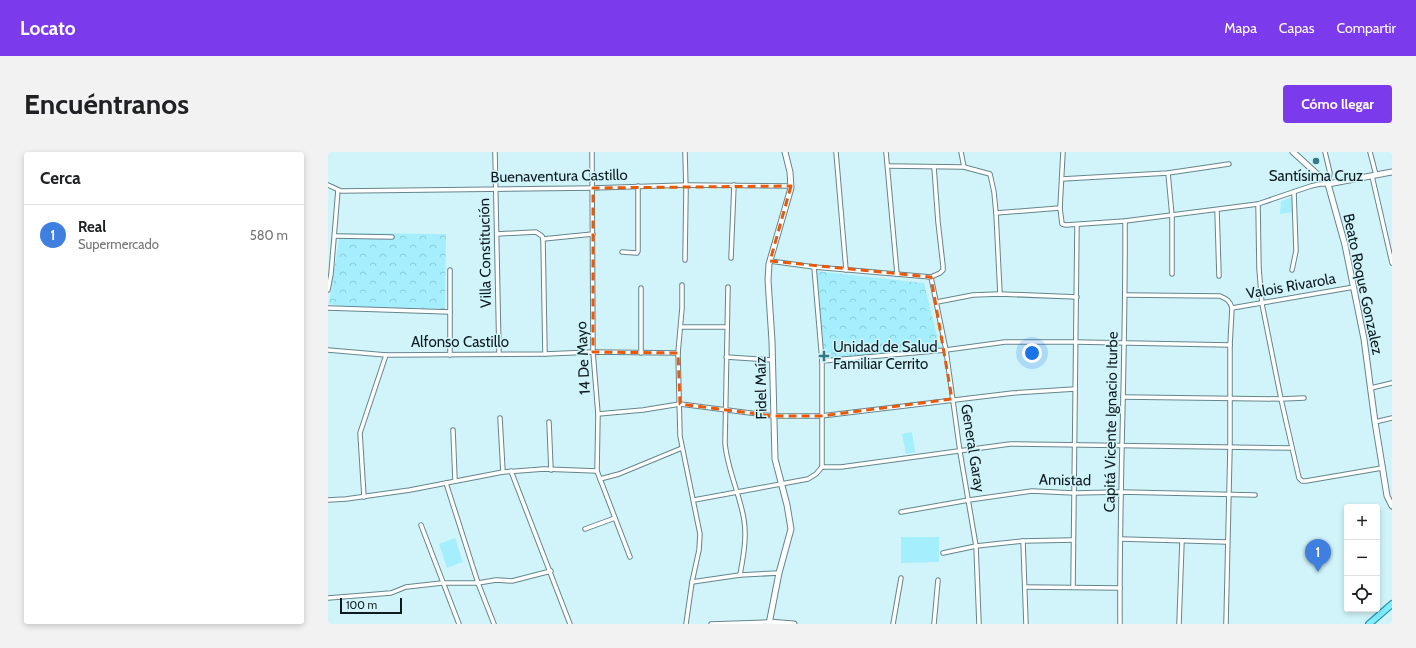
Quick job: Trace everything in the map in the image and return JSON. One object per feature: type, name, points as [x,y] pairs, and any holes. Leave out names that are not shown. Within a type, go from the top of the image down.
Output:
[{"type":"main road","points":[[1369,624],[1392,604]]},
{"type":"street","name":"Villa Constitución","points":[[495,152],[499,354]]},
{"type":"street","name":"14 De Mayo","points":[[592,152],[593,352],[598,414],[597,471],[630,557]]},
{"type":"street","points":[[685,152],[685,260]]},
{"type":"street","name":"Fidel Maíz","points":[[769,623],[779,573],[791,529],[787,504],[775,458],[772,341],[768,301],[770,261],[791,186],[790,172],[784,152]]},
{"type":"street","points":[[836,152],[846,270]]},
{"type":"street","points":[[886,152],[897,274]]},
{"type":"street","points":[[961,152],[964,167]]},
{"type":"street","points":[[1063,152],[1060,208],[1062,224],[1066,225],[1172,216],[1258,204],[1320,184],[1328,184],[1392,172]]},
{"type":"street","points":[[1293,152],[1328,184]]},
{"type":"street","points":[[1325,152],[1330,173],[1328,184]]},
{"type":"street","points":[[1370,152],[1392,263]]},
{"type":"street","points":[[1062,179],[1168,173],[1229,164]]},
{"type":"street","points":[[888,166],[964,167],[990,174],[994,192],[996,213],[1000,294]]},
{"type":"street","points":[[770,261],[814,267],[932,277],[940,273],[943,270],[943,266],[934,167]]},
{"type":"street","points":[[1168,173],[1172,216],[1172,274]]},
{"type":"street","name":"Beato Roque Gonzalez","points":[[1328,184],[1345,245],[1354,287],[1364,339],[1382,468],[1387,496],[1392,506]]},
{"type":"street","name":"Buenaventura Castillo","points":[[328,185],[338,190],[593,188],[686,185],[791,186]]},
{"type":"street","points":[[731,258],[734,185]]},
{"type":"street","points":[[622,252],[637,253],[638,251],[638,186]]},
{"type":"street","points":[[328,290],[338,190]]},
{"type":"street","points":[[1292,270],[1296,251],[1294,192]]},
{"type":"street","points":[[1258,204],[1259,269],[1262,304],[1299,478],[1302,481],[1382,468]]},
{"type":"street","points":[[996,213],[1060,208]]},
{"type":"street","points":[[1218,210],[1219,276]]},
{"type":"street","name":"Capitá Vicente Ignacio Iturbe","points":[[1120,624],[1120,539],[1125,343],[1125,221]]},
{"type":"street","points":[[1073,587],[1077,225]]},
{"type":"street","points":[[497,234],[536,232],[542,236],[545,354]]},
{"type":"street","points":[[543,239],[593,234]]},
{"type":"street","points":[[334,236],[392,237]]},
{"type":"street","points":[[814,267],[822,361],[822,467]]},
{"type":"street","points":[[450,270],[450,355]]},
{"type":"street","name":"General Garay","points":[[932,277],[946,350],[960,452],[976,546],[979,624]]},
{"type":"street","points":[[682,285],[681,327],[678,353],[682,448],[700,534],[699,550],[692,582],[686,624]]},
{"type":"street","points":[[728,287],[726,450],[738,491],[744,521],[744,546],[740,575]]},
{"type":"street","name":"Valois Rivarola","points":[[1232,308],[1354,287]]},
{"type":"street","points":[[640,288],[641,353]]},
{"type":"street","points":[[937,302],[973,295],[1000,294],[1077,297]]},
{"type":"street","points":[[1125,295],[1220,296],[1231,302],[1230,447],[1226,624]]},
{"type":"street","points":[[328,308],[450,312]]},
{"type":"street","points":[[681,327],[727,328]]},
{"type":"street","points":[[822,361],[946,350],[1005,342],[1230,345]]},
{"type":"street","name":"Alfonso Castillo","points":[[328,350],[386,354],[450,355],[593,352],[678,353]]},
{"type":"street","points":[[364,497],[360,433],[386,354]]},
{"type":"street","points":[[726,357],[772,360]]},
{"type":"street","points":[[1371,388],[1392,383]]},
{"type":"street","points":[[598,414],[643,410],[680,404],[773,416],[821,416],[952,399],[1013,393],[1075,390]]},
{"type":"street","points":[[1123,397],[1230,399],[1304,398]]},
{"type":"street","points":[[500,418],[503,472]]},
{"type":"street","points":[[1375,422],[1392,418]]},
{"type":"street","points":[[549,422],[551,470]]},
{"type":"street","points":[[453,430],[455,480]]},
{"type":"street","points":[[694,500],[812,477],[822,467],[841,467],[1010,444],[1292,448]]},
{"type":"street","points":[[600,479],[619,474],[682,448]]},
{"type":"street","points":[[328,500],[364,497],[410,490],[455,480],[511,471],[597,471]]},
{"type":"street","points":[[511,471],[570,624]]},
{"type":"street","points":[[446,483],[478,583],[494,624]]},
{"type":"street","name":"Amistad","points":[[902,512],[1032,491],[1074,493],[1122,492],[1254,495]]},
{"type":"street","points":[[585,529],[615,518]]},
{"type":"street","points":[[420,525],[459,624]]},
{"type":"street","points":[[1120,539],[1227,542]]},
{"type":"street","points":[[943,553],[976,546],[1024,540],[1073,540]]},
{"type":"street","points":[[1024,540],[1026,624]]},
{"type":"street","points":[[1179,624],[1182,541]]},
{"type":"street","points":[[328,598],[391,593],[406,587],[442,583],[478,583],[496,580],[512,581],[550,571]]},
{"type":"street","points":[[692,582],[740,575],[779,573]]},
{"type":"street","points":[[893,624],[902,578]]},
{"type":"street","points":[[934,624],[938,580]]},
{"type":"street","points":[[1025,587],[1120,588]]},
{"type":"street","points":[[711,624],[794,624]]},
{"type":"highlighted area","points":[[791,186],[770,261],[931,277],[952,399],[821,416],[773,416],[680,404],[678,353],[593,352],[593,188]]},
{"type":"green space","points":[[1293,197],[1293,212],[1280,214],[1281,201]]},
{"type":"green space","points":[[340,233],[446,234],[445,309],[349,307],[329,304]]},
{"type":"green space","points":[[815,271],[924,283],[940,348],[823,359]]},
{"type":"green space","points":[[912,432],[915,452],[906,454],[902,434]]},
{"type":"green space","points":[[901,537],[939,537],[939,562],[901,563]]},
{"type":"green space","points":[[455,538],[463,562],[447,568],[439,544]]},
{"type":"place","name":"Santísima Cruz","points":[[1316,161]]},
{"type":"place","name":"Unidad de Salud Familiar Cerrito","points":[[824,356]]},
{"type":"place","name":"Real","points":[[1318,572]]}]
